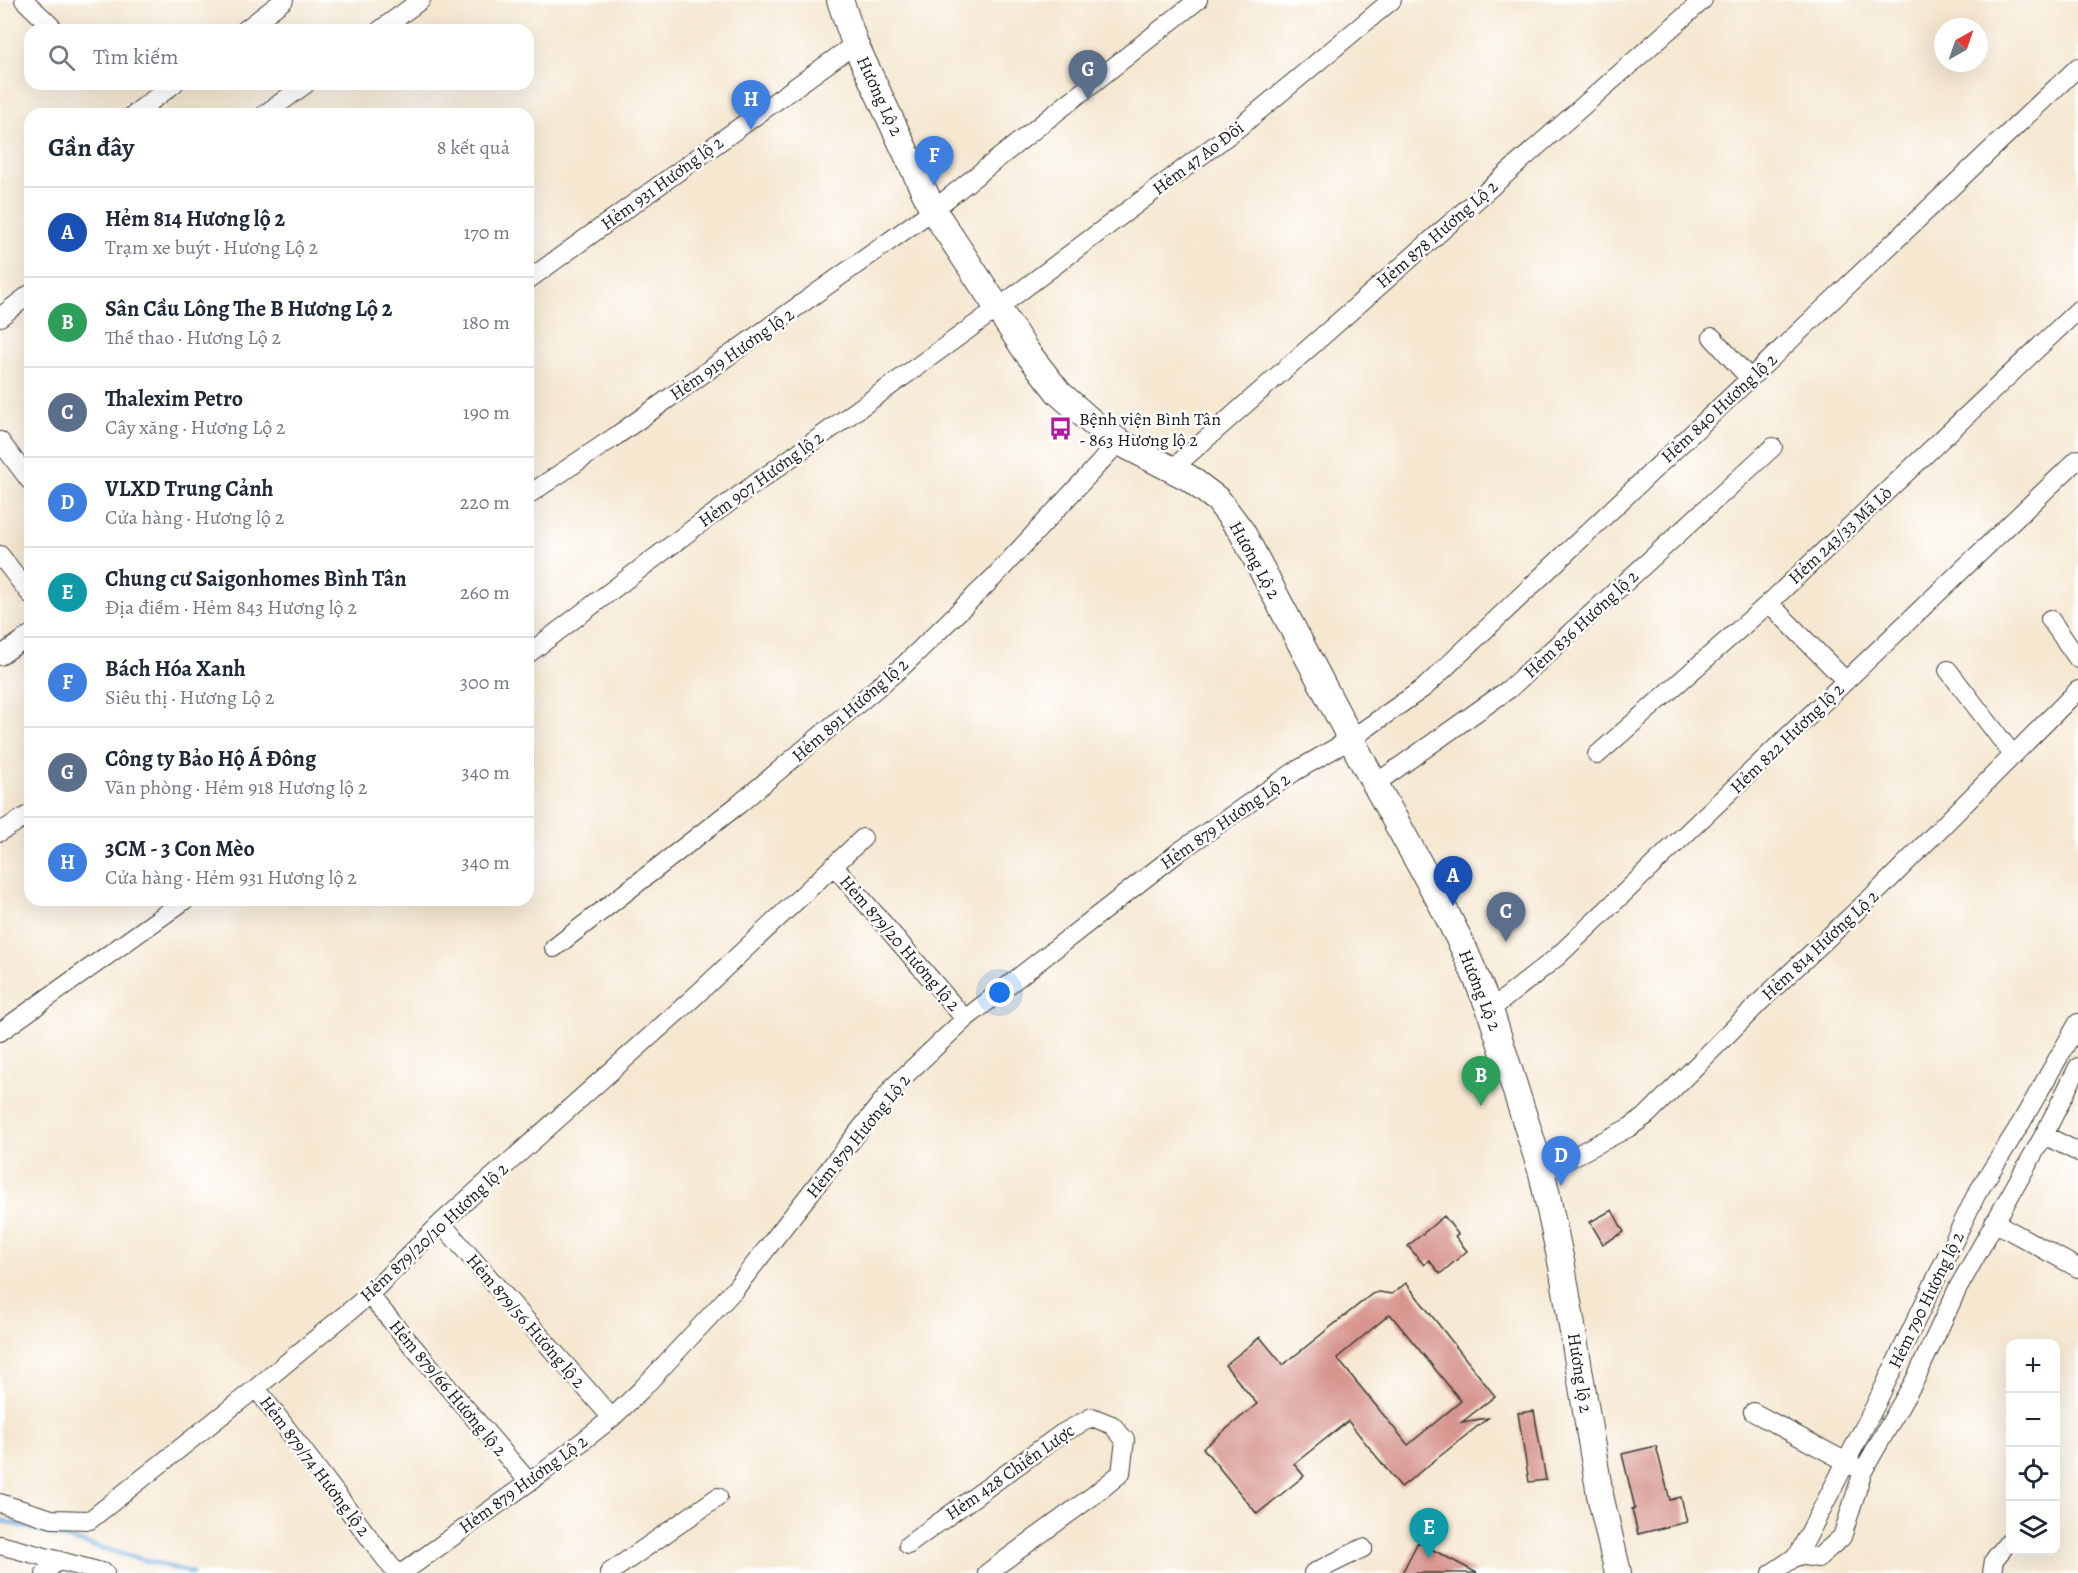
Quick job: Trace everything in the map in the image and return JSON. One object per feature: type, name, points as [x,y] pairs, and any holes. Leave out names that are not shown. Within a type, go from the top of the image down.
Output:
[{"type":"main road","name":"Hương Lộ 2","points":[[840,0],[855,44],[933,210],[1026,351],[1059,393],[1093,423],[1119,441],[1189,478],[1218,500],[1242,532],[1464,949],[1490,1010],[1542,1173]]},
{"type":"main road","name":"Hương lộ 2","points":[[1542,1173],[1564,1276],[1600,1495],[1618,1573]]},
{"type":"street","points":[[24,0],[49,24]]},
{"type":"street","points":[[253,24],[284,0]]},
{"type":"street","points":[[388,24],[421,0]]},
{"type":"street","name":"Hẻm 919 Hương lộ 2","points":[[534,491],[616,436],[933,210],[1198,0]]},
{"type":"street","name":"Hẻm 47 Ao Đôi","points":[[998,308],[1242,125],[1392,0]]},
{"type":"street","name":"Hẻm 878 Hương Lộ 2","points":[[1172,469],[1703,0]]},
{"type":"street","name":"Hẻm 931 Hương lộ 2","points":[[534,276],[855,44]]},
{"type":"street","name":"Hẻm 840 Hương lộ 2","points":[[1351,739],[1425,687],[2078,67]]},
{"type":"street","points":[[142,108],[166,90]]},
{"type":"street","points":[[273,108],[298,90]]},
{"type":"street","points":[[0,317],[24,299]]},
{"type":"street","name":"Hẻm 907 Hương lộ 2","points":[[534,649],[694,528],[998,308]]},
{"type":"street","name":"Hẻm 243/33 Mã Lò","points":[[1597,754],[1769,603],[2078,310]]},
{"type":"street","points":[[1712,337],[1750,379]]},
{"type":"street","points":[[0,441],[24,473]]},
{"type":"street","name":"Hẻm 891 Hương lộ 2","points":[[554,948],[738,805],[904,665],[994,577],[1119,441]]},
{"type":"street","name":"Hẻm 836 Hương lộ 2","points":[[1375,784],[1509,689],[1773,447]]},
{"type":"street","name":"Hẻm 822 Hương lộ 2","points":[[1490,1010],[1557,957],[2078,459]]},
{"type":"street","points":[[0,555],[24,586]]},
{"type":"street","points":[[1769,603],[1846,681]]},
{"type":"street","points":[[2050,620],[2078,659]]},
{"type":"street","points":[[0,656],[24,639]]},
{"type":"street","points":[[1948,670],[2013,755]]},
{"type":"street","name":"Hẻm 814 Hương Lộ 2","points":[[1542,1173],[1630,1128],[1647,1115],[1771,991],[1880,889],[2078,690]]},
{"type":"street","name":"Hẻm 879 Hương Lộ 2","points":[[402,1573],[612,1418],[641,1390],[735,1289],[895,1085],[966,1019],[1180,851],[1294,772],[1351,739]]},
{"type":"street","points":[[0,832],[24,818]]},
{"type":"street","name":"Hẻm 879/20/10 Hương lộ 2","points":[[0,1503],[52,1519],[90,1520],[369,1295],[441,1223],[683,1006],[863,838]]},
{"type":"street","name":"Hẻm 879/20 Hương lộ 2","points":[[834,866],[966,1019]]},
{"type":"street","points":[[0,1032],[177,906]]},
{"type":"street","name":"Hẻm 790 Hương lộ 2","points":[[1772,1573],[1798,1555],[1847,1462],[1976,1195],[2078,1023]]},
{"type":"street","points":[[1798,1555],[1818,1558],[1842,1537],[1863,1471],[1915,1380],[1958,1288],[2044,1135],[2078,1066]]},
{"type":"street","points":[[2044,1135],[2078,1152]]},
{"type":"street","points":[[1994,1222],[2078,1268]]},
{"type":"street","name":"Hẻm 879/56 Hương lộ 2","points":[[441,1223],[612,1418]]},
{"type":"street","name":"Hẻm 879/66 Hương lộ 2","points":[[369,1295],[528,1481]]},
{"type":"street","name":"Hẻm 879/74 Hương lộ 2","points":[[256,1388],[396,1573]]},
{"type":"street","points":[[1753,1412],[1863,1471]]},
{"type":"street","name":"Hẻm 428 Chiến Lược","points":[[908,1545],[1061,1434],[1092,1417],[1112,1425],[1125,1440],[1121,1473],[987,1573]]},
{"type":"street","points":[[609,1573],[718,1497]]},
{"type":"street","points":[[0,1545],[105,1573]]},
{"type":"street","points":[[1992,1573],[1994,1560],[2006,1545]]},
{"type":"street","points":[[1312,1573],[1363,1548]]},
{"type":"street","points":[[45,1573],[58,1560]]},
{"type":"building","points":[[1612,1210],[1624,1232],[1603,1244],[1590,1222]]},
{"type":"building","points":[[1444,1216],[1458,1234],[1455,1236],[1467,1251],[1440,1274],[1429,1260],[1424,1265],[1408,1246]]},
{"type":"building","points":[[1406,1283],[1495,1396],[1462,1422],[1488,1418],[1401,1487],[1348,1421],[1294,1464],[1304,1476],[1257,1514],[1203,1448],[1257,1404],[1225,1365],[1260,1337],[1283,1365],[1372,1294],[1379,1292],[1392,1294]],"holes":[[[1390,1314],[1461,1401],[1408,1445],[1337,1358]]]},
{"type":"building","points":[[1534,1411],[1546,1480],[1529,1482],[1518,1413]]},
{"type":"building","points":[[1656,1446],[1670,1500],[1681,1497],[1687,1522],[1638,1534],[1632,1509],[1635,1508],[1622,1454]]},
{"type":"building","points":[[1418,1542],[1477,1573],[1402,1573]]},
{"type":"waterway","points":[[0,1520],[192,1573]]},
{"type":"place","name":"Công ty Bảo Hộ Á Đông","points":[[1088,100]]},
{"type":"place","name":"3CM - 3 Con Mèo","points":[[751,130]]},
{"type":"place","name":"Bách Hóa Xanh","points":[[934,186]]},
{"type":"place","name":"Bệnh viện Bình Tân - 863 Hương lộ 2","points":[[1061,429]]},
{"type":"place","name":"Hẻm 814 Hương lộ 2","points":[[1453,906]]},
{"type":"place","name":"Thalexim Petro","points":[[1506,942]]},
{"type":"place","name":"Sân Cầu Lông The B Hương Lộ 2","points":[[1481,1106]]},
{"type":"place","name":"VLXD Trung Cảnh","points":[[1561,1186]]},
{"type":"place","name":"Chung cư Saigonhomes Bình Tân","points":[[1429,1558]]}]
